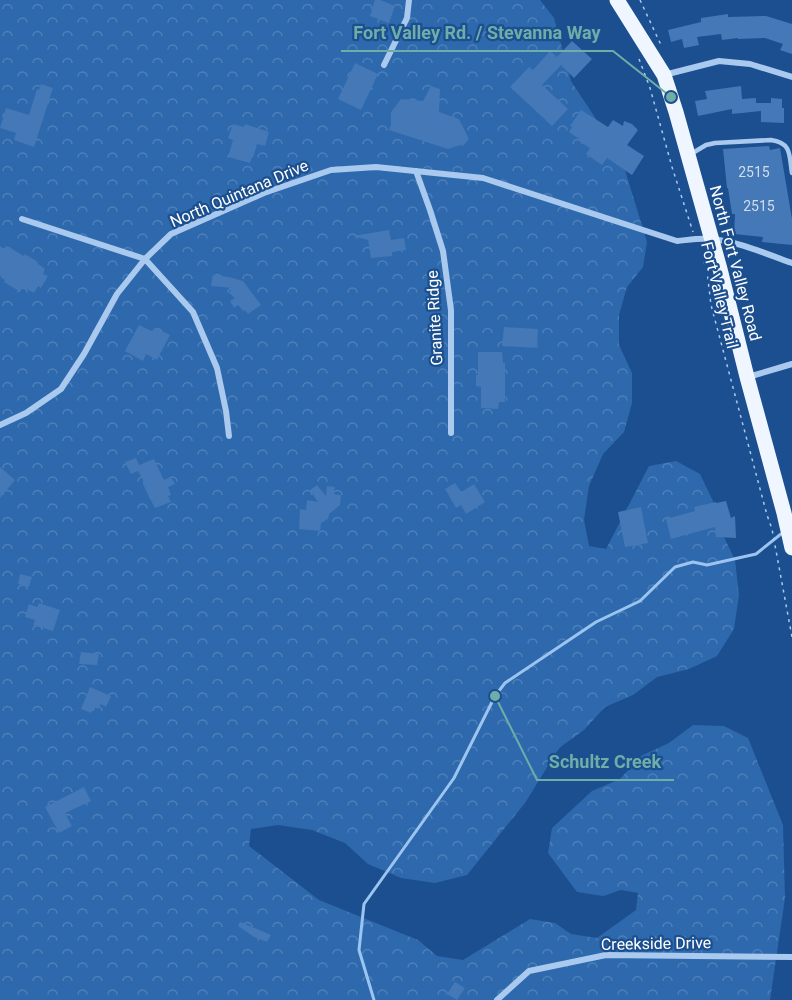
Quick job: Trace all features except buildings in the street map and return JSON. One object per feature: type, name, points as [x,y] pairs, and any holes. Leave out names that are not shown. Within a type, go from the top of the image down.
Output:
[{"type":"main road","name":"North Fort Valley Road","points":[[617,0],[664,75],[689,156],[704,239],[747,377],[792,548]]},
{"type":"street","points":[[384,65],[407,18],[409,0]]},
{"type":"street","points":[[664,75],[718,61],[750,64],[792,76]]},
{"type":"street","name":"North Quintana Drive","points":[[0,425],[26,413],[61,389],[84,354],[117,294],[145,259],[171,234],[264,193],[331,170],[376,167],[483,178],[677,241],[704,239],[731,242],[791,262]]},
{"type":"street","name":"Granite Ridge","points":[[416,171],[443,251],[451,310],[451,433]]},
{"type":"street","points":[[22,219],[145,259],[193,312],[217,368],[229,436]]},
{"type":"street","points":[[747,377],[792,364]]},
{"type":"street","name":"Creekside Drive","points":[[497,1000],[529,971],[606,955],[792,957]]},
{"type":"lane","points":[[689,156],[716,142],[779,141],[785,143],[788,149],[792,173]]},
{"type":"path","name":"Fort Valley Trail","points":[[639,59],[650,88],[686,213],[704,239]]},
{"type":"path","name":"Fort Valley Trail","points":[[704,261],[711,305],[772,529],[792,637]]},
{"type":"green space","points":[[0,0],[540,0],[554,18],[571,81],[621,157],[647,242],[643,267],[627,287],[619,315],[619,345],[632,373],[632,403],[624,432],[603,454],[589,486],[584,520],[589,546],[606,549],[649,466],[676,461],[700,474],[713,501],[722,533],[735,560],[739,595],[734,629],[717,656],[689,669],[657,677],[633,695],[605,707],[584,730],[559,748],[525,803],[467,875],[435,883],[401,878],[368,864],[345,843],[312,830],[278,825],[251,829],[249,846],[319,900],[418,940],[437,956],[463,960],[530,919],[555,923],[571,934],[597,938],[636,910],[638,893],[621,890],[603,896],[577,892],[548,853],[552,828],[592,791],[620,779],[641,756],[669,743],[693,725],[724,726],[748,738],[783,825],[785,898],[770,1000],[0,1000]]},
{"type":"waterway","points":[[374,1000],[359,950],[364,904],[454,778],[495,696],[505,683],[596,622],[640,601],[675,567],[693,562],[707,565],[756,554],[781,534]]},
{"type":"place","name":"Fort Valley Rd. / Stevanna Way","points":[[671,97]]},
{"type":"place","name":"Schultz Creek","points":[[495,696]]}]
